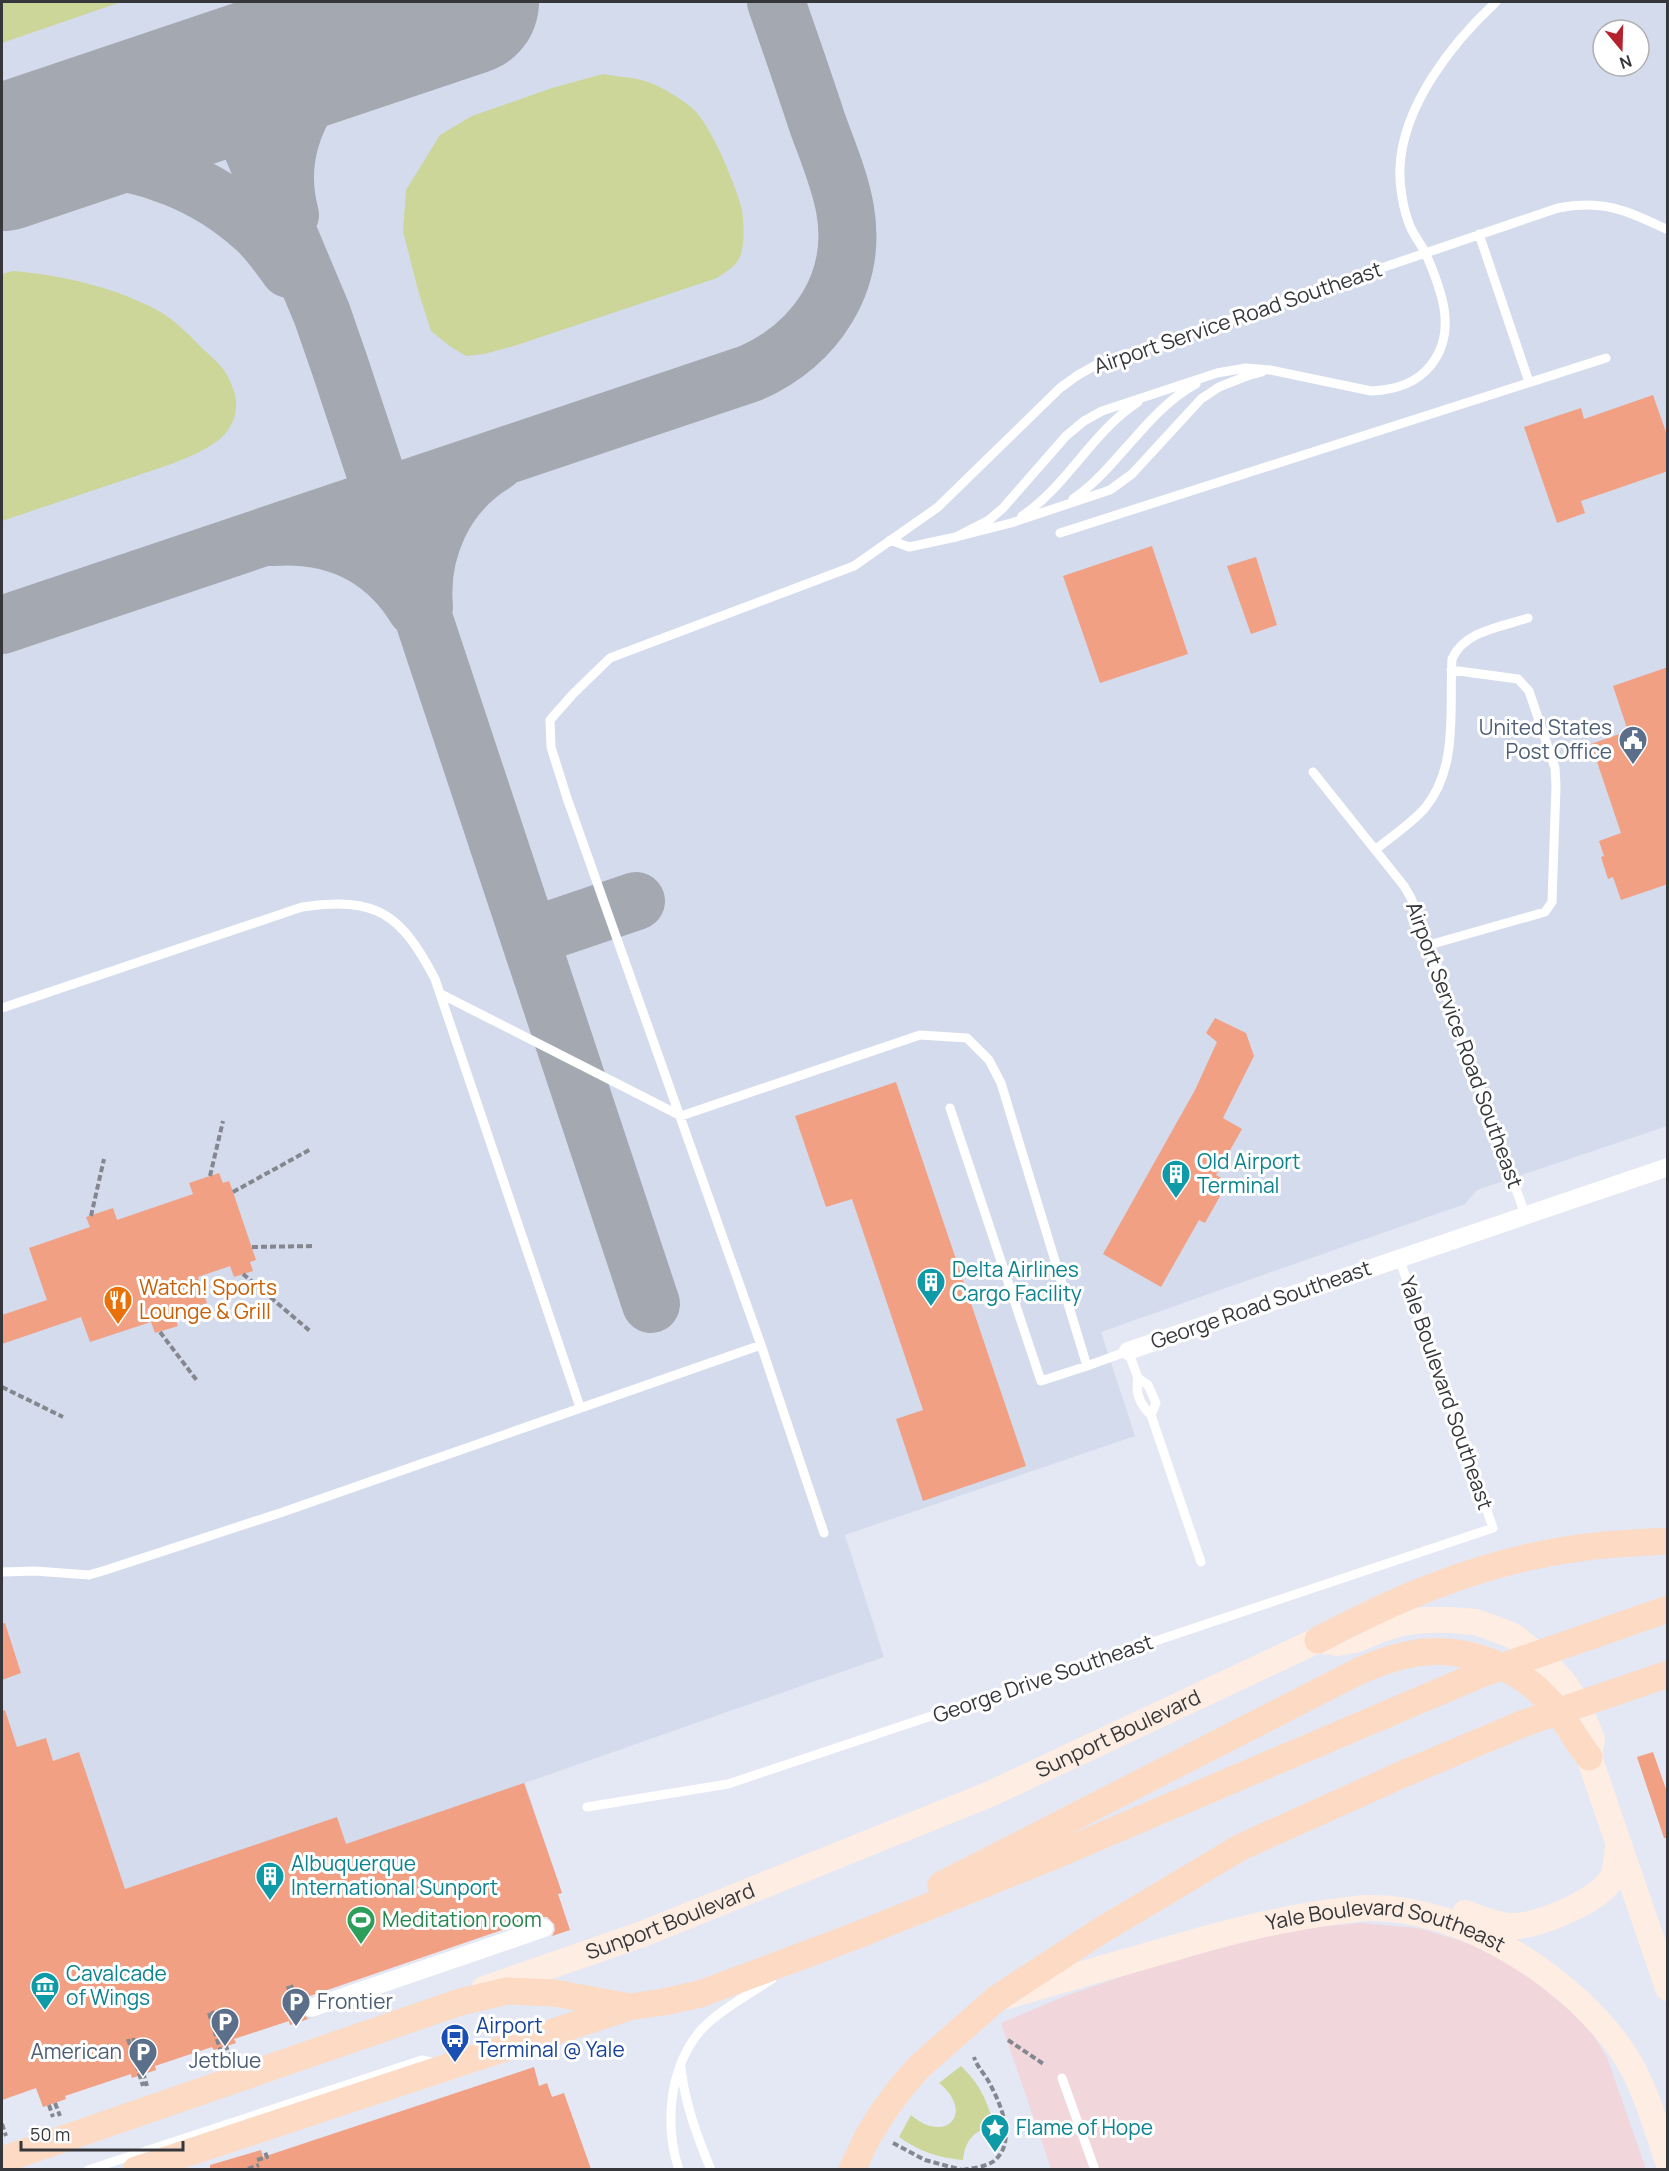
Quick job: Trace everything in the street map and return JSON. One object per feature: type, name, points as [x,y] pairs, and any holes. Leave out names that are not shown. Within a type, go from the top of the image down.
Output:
[{"type":"main road","points":[[1318,1640],[1398,1600],[1473,1572],[1558,1551],[1625,1543],[1668,1541]]},
{"type":"main road","points":[[136,2169],[629,2007],[700,1994],[853,1937],[1049,1858],[1480,1674],[1668,1609]]},
{"type":"main road","points":[[1318,1640],[1337,1643],[1401,1623],[1424,1620],[1476,1622],[1515,1637],[1540,1659],[1564,1683],[1576,1701],[1587,1747],[1668,1988]]},
{"type":"main road","name":"Sunport Boulevard","points":[[2,2154],[645,1933],[990,1794],[1318,1640]]},
{"type":"main road","points":[[853,1937],[927,1892],[1359,1671],[1401,1656],[1449,1651],[1489,1662],[1509,1671],[1544,1696],[1587,1747]]},
{"type":"main road","points":[[852,2169],[868,2136],[900,2089],[919,2067],[996,1999],[1097,1933],[1241,1847],[1401,1774],[1522,1724],[1668,1674]]},
{"type":"main road","points":[[1411,1911],[1433,1908],[1456,1910],[1495,1924],[1510,1926],[1527,1926],[1541,1922],[1555,1917],[1605,1887],[1615,1871],[1619,1843]]},
{"type":"main road","name":"Yale Boulevard Southeast","points":[[996,1999],[1228,1932],[1299,1916],[1368,1908],[1411,1911],[1471,1931],[1525,1958],[1564,1986],[1600,2022],[1627,2058],[1647,2103],[1668,2162]]},
{"type":"main road","points":[[2,2160],[460,2002],[507,1991],[555,1993],[629,2007]]},
{"type":"street","name":"George Road Southeast","points":[[1128,1351],[1668,1167]]},
{"type":"street","points":[[311,2008],[544,1929]]},
{"type":"lane","points":[[956,537],[989,520],[1003,508],[1066,436],[1084,421],[1102,411],[1217,373],[1246,368],[1270,370],[1371,391],[1386,391],[1414,381],[1426,371],[1436,359],[1442,346],[1447,317],[1425,253],[1410,226],[1402,194],[1400,168],[1412,115],[1453,49],[1473,23],[1496,2]]},
{"type":"lane","name":"Airport Service Road Southeast","points":[[824,1533],[681,1116],[567,798],[551,747],[550,720],[610,658],[854,566],[938,507],[1060,388],[1078,375],[1116,358],[1558,208],[1592,204],[1611,206],[1668,230]]},
{"type":"lane","points":[[1479,234],[1529,382]]},
{"type":"lane","points":[[1060,532],[1606,358]]},
{"type":"lane","points":[[890,540],[909,546],[956,537],[1011,523],[1110,490],[1132,474],[1201,399],[1219,387],[1270,370]]},
{"type":"lane","points":[[1064,505],[1107,468],[1170,402],[1217,373]]},
{"type":"lane","points":[[1011,523],[1028,512],[1051,491],[1116,419],[1150,395]]},
{"type":"lane","points":[[1375,849],[1411,823],[1424,809],[1443,780],[1449,748],[1452,659],[1456,649],[1464,641],[1474,636],[1527,618]]},
{"type":"lane","points":[[1429,945],[1545,912],[1552,902],[1555,768],[1528,691],[1518,679],[1451,670]]},
{"type":"lane","name":"Airport Service Road Southeast","points":[[1313,772],[1412,898],[1525,1214]]},
{"type":"lane","points":[[2,1008],[302,908],[333,903],[364,905],[377,909],[393,921],[419,948],[441,994],[580,1407]]},
{"type":"lane","points":[[441,994],[681,1116],[920,1035],[967,1038],[988,1060],[1001,1083],[1087,1366]]},
{"type":"lane","points":[[950,1108],[1041,1381],[1128,1351],[1138,1378],[1136,1388],[1143,1408],[1150,1415],[1201,1562]]},
{"type":"lane","name":"Yale Boulevard Southeast","points":[[1399,1258],[1493,1528]]},
{"type":"lane","points":[[2,1572],[35,1571],[89,1575],[283,1512],[761,1345]]},
{"type":"lane","name":"George Drive Southeast","points":[[587,1807],[728,1784],[1493,1528]]},
{"type":"lane","points":[[679,2169],[671,2123],[675,2082],[690,2044],[702,2028],[779,1974],[853,1937]]},
{"type":"lane","points":[[88,2169],[422,2060],[449,2066]]},
{"type":"lane","points":[[681,2062],[686,2104],[692,2125],[711,2169]]},
{"type":"lane","points":[[1062,2078],[1095,2169]]},
{"type":"path","points":[[210,1176],[223,1121]]},
{"type":"path","points":[[233,1192],[311,1149]]},
{"type":"path","points":[[91,1216],[104,1159]]},
{"type":"path","points":[[252,1247],[315,1246]]},
{"type":"path","points":[[243,1274],[310,1331]]},
{"type":"path","points":[[160,1332],[198,1382]]},
{"type":"path","points":[[2,1387],[63,1417]]},
{"type":"path","points":[[209,2013],[229,2076]]},
{"type":"path","points":[[128,2039],[148,2104]]},
{"type":"path","points":[[1008,2040],[1045,2065]]},
{"type":"path","points":[[893,2143],[925,2160],[962,2169],[980,2167],[993,2162],[1003,2151],[1006,2138],[998,2100],[974,2057]]},
{"type":"path","points":[[248,2169],[259,2165]]},
{"type":"shaded area","name":"Albuquerque International Sunport","points":[[2,2],[1668,2],[1667,1126],[1477,1190],[1465,1204],[1101,1332],[1135,1436],[845,1535],[884,1657],[525,1783],[562,1893],[384,1949],[302,1999],[307,1998],[314,2017],[290,2025],[284,2005],[229,2023],[236,2043],[214,2050],[207,2030],[149,2050],[156,2070],[132,2078],[125,2057],[60,2081],[66,2099],[43,2107],[36,2088],[2,2100]]},
{"type":"shaded area","points":[[1361,1923],[1418,1928],[1471,1944],[1524,1972],[1571,2010],[1591,2032],[1607,2057],[1646,2169],[1051,2169],[1001,2023],[1065,1996],[1194,1952],[1305,1928]]},
{"type":"green space","points":[[2,2],[121,2],[2,43]]},
{"type":"green space","points":[[603,74],[653,84],[683,101],[699,116],[721,154],[741,206],[744,232],[740,257],[733,266],[717,278],[514,346],[466,356],[431,331],[403,231],[406,190],[440,135],[472,116],[552,88]]},
{"type":"green space","points":[[13,271],[87,283],[140,302],[169,318],[217,363],[228,377],[236,403],[235,416],[230,427],[213,444],[181,460],[2,521],[2,274]]},
{"type":"green space","points":[[961,2066],[982,2094],[994,2127],[981,2130],[972,2137],[966,2147],[963,2160],[929,2153],[899,2137],[911,2115],[935,2127],[945,2126],[952,2122],[955,2105],[950,2094],[939,2083]]},
{"type":"building","points":[[1653,395],[1668,438],[1668,471],[1581,501],[1585,513],[1557,523],[1524,427],[1581,408],[1584,419]]},
{"type":"building","points":[[1152,546],[1188,654],[1100,683],[1063,576]]},
{"type":"building","points":[[1256,557],[1277,625],[1251,634],[1227,566]]},
{"type":"building","name":"United States Post Office","points":[[1668,667],[1668,884],[1621,900],[1613,877],[1608,879],[1599,841],[1621,833],[1591,744],[1628,731],[1613,686]]},
{"type":"building","name":"Old Airport Terminal","points":[[1215,1018],[1246,1033],[1254,1056],[1223,1118],[1242,1129],[1216,1175],[1228,1182],[1205,1223],[1199,1220],[1161,1287],[1103,1254],[1195,1090],[1217,1042],[1206,1033]]},
{"type":"building","name":"Delta Airlines Cargo Facility","points":[[896,1082],[1026,1466],[923,1501],[896,1419],[923,1410],[852,1199],[826,1207],[795,1116]]},
{"type":"building","points":[[219,1173],[223,1183],[229,1181],[233,1192],[256,1260],[250,1262],[253,1271],[234,1277],[230,1266],[198,1277],[207,1303],[174,1315],[178,1326],[155,1333],[151,1322],[90,1342],[81,1317],[2,1344],[2,1315],[47,1300],[29,1248],[90,1227],[86,1217],[113,1208],[117,1220],[193,1194],[189,1183]]},
{"type":"building","points":[[5,1623],[21,1673],[2,1680],[2,1624]]},
{"type":"building","name":"Albuquerque International Sunport","points":[[5,1710],[17,1747],[46,1738],[53,1761],[79,1752],[125,1889],[337,1817],[346,1844],[524,1783],[562,1893],[558,1894],[570,1930],[552,1936],[555,1930],[554,1924],[547,1917],[540,1917],[307,1997],[300,2006],[301,2012],[308,2019],[290,2025],[289,2021],[234,2039],[236,2043],[214,2050],[212,2047],[155,2066],[156,2070],[132,2078],[131,2074],[65,2096],[66,2099],[43,2107],[36,2088],[2,2100],[2,1711]]},
{"type":"building","points":[[1653,1752],[1668,1795],[1668,1838],[1664,1838],[1637,1757]]},
{"type":"building","points":[[534,2067],[539,2086],[547,2083],[552,2097],[564,2093],[591,2169],[210,2169],[210,2165],[261,2150],[263,2157]]},
{"type":"taxiway","points":[[290,215],[285,185],[287,155],[295,127],[308,101],[325,77],[346,56],[370,39],[414,18],[466,2]]},
{"type":"taxiway","points":[[2,625],[751,373],[774,361],[795,345],[813,328],[838,285],[845,261],[847,236],[845,209],[837,176],[776,2]]},
{"type":"taxiway","points":[[225,83],[322,314],[651,1304]]},
{"type":"taxiway","points":[[2,163],[84,158],[130,164],[175,178],[196,187],[236,212],[264,237],[289,269]]},
{"type":"taxiway","points":[[424,607],[426,564],[439,524],[449,506],[462,490],[477,475],[495,463]]},
{"type":"taxiway","points":[[273,537],[316,539],[355,552],[389,574],[416,608]]},
{"type":"taxiway","points":[[530,937],[636,901]]},
{"type":"runway","points":[[2,158],[466,2]]},
{"type":"place","name":"United States Post Office","points":[[1633,766]]},
{"type":"place","name":"Old Airport Terminal","points":[[1176,1200]]},
{"type":"place","name":"Delta Airlines Cargo Facility","points":[[931,1308]]},
{"type":"place","name":"Watch! Sports Lounge & Grill","points":[[118,1326]]},
{"type":"place","name":"Albuquerque International Sunport","points":[[270,1902]]},
{"type":"place","name":"Meditation room","points":[[361,1946]]},
{"type":"place","name":"Cavalcade of Wings","points":[[45,2012]]},
{"type":"place","name":"Frontier","points":[[296,2028]]},
{"type":"place","name":"Jetblue","points":[[225,2048]]},
{"type":"place","name":"Airport Terminal @ Yale","points":[[455,2064]]},
{"type":"place","name":"American","points":[[143,2078]]},
{"type":"place","name":"Flame of Hope","points":[[995,2154]]}]
